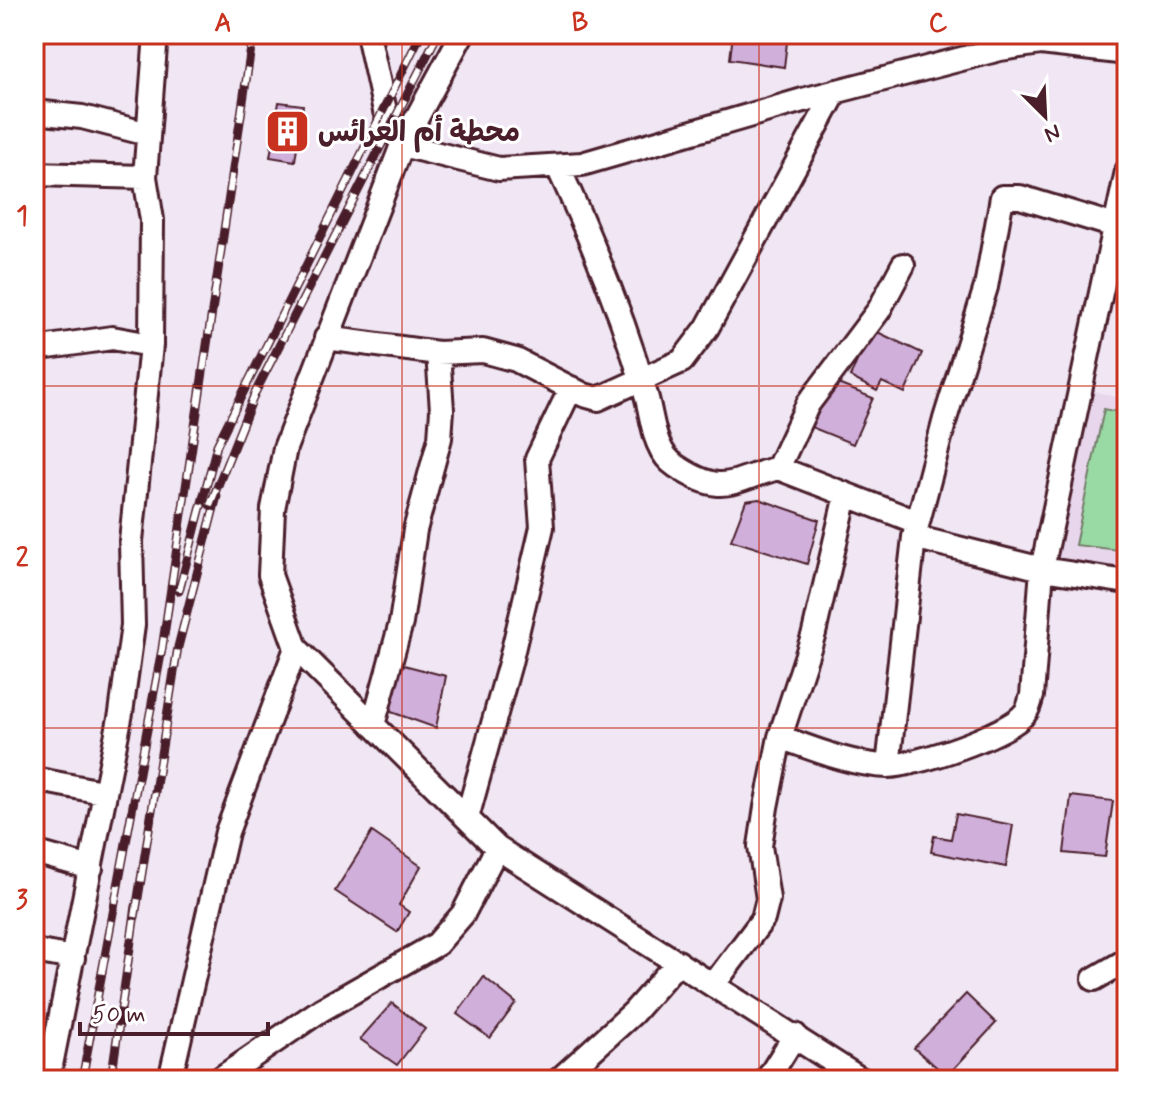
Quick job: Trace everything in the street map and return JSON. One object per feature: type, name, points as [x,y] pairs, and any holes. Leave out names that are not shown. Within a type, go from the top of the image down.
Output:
[{"type":"street","points":[[48,1080],[91,868],[102,792],[121,713],[133,625],[131,541],[151,345],[152,220],[145,177],[156,34]]},
{"type":"street","points":[[368,34],[385,111],[402,145],[499,169],[582,164],[836,91],[1041,39],[1127,53]]},
{"type":"street","points":[[462,34],[402,145],[285,448],[273,509],[270,575],[296,648],[497,848],[862,1080]]},
{"type":"street","points":[[326,338],[438,353],[464,349],[516,360],[598,399],[682,361],[707,328],[836,91]]},
{"type":"street","points":[[34,112],[82,117],[148,134]]},
{"type":"street","points":[[558,167],[597,257],[640,378],[661,450],[674,465],[724,486],[736,485],[778,468],[808,404],[879,310],[903,265]]},
{"type":"street","points":[[780,737],[845,757],[888,766],[934,756],[994,733],[1026,712],[1032,696],[1042,569],[1127,171]]},
{"type":"street","points":[[34,174],[145,177]]},
{"type":"street","points":[[888,766],[916,530],[986,287],[1002,197],[1020,197],[1115,226]]},
{"type":"street","points":[[34,349],[112,338],[151,345]]},
{"type":"street","points":[[373,725],[401,623],[415,530],[440,438],[442,410],[438,353]]},
{"type":"street","points":[[467,818],[507,677],[542,527],[535,479],[537,459],[571,388]]},
{"type":"street","points":[[778,468],[846,495],[916,530],[1042,569],[1127,582]]},
{"type":"street","points":[[714,984],[763,919],[768,899],[760,846],[780,737],[814,633],[846,495]]},
{"type":"street","points":[[170,1080],[227,832],[296,648]]},
{"type":"street","points":[[34,779],[102,792]]},
{"type":"street","points":[[231,1077],[321,1010],[437,944],[463,914],[497,848]]},
{"type":"street","points":[[34,852],[91,868]]},
{"type":"street","points":[[34,951],[73,958]]},
{"type":"street","points":[[1094,979],[1127,960]]},
{"type":"street","points":[[559,1080],[633,1013],[678,962]]},
{"type":"street","points":[[767,1080],[795,1035]]},
{"type":"shaded area","points":[[1090,390],[1127,400],[1127,572],[1050,561]]},
{"type":"green space","points":[[1104,409],[1127,414],[1127,551],[1075,545]]},
{"type":"building","points":[[733,34],[788,34],[784,67],[730,59]]},
{"type":"building","name":"محطة أم العرائس","points":[[279,102],[303,105],[295,161],[270,157]]},
{"type":"building","points":[[871,329],[922,353],[905,393],[882,382],[877,391],[850,377]]},
{"type":"building","points":[[833,382],[873,398],[853,444],[811,427]]},
{"type":"building","points":[[759,499],[819,520],[807,564],[731,540],[746,501]]},
{"type":"building","points":[[396,663],[446,676],[436,728],[383,709]]},
{"type":"building","points":[[1071,796],[1113,801],[1105,857],[1064,853]]},
{"type":"building","points":[[956,814],[1013,825],[1006,867],[931,852],[934,836],[951,839]]},
{"type":"building","points":[[372,832],[421,866],[399,905],[409,912],[397,932],[335,891]]},
{"type":"building","points":[[484,977],[516,1003],[490,1038],[457,1014]]},
{"type":"building","points":[[966,994],[996,1023],[947,1076],[914,1048]]},
{"type":"building","points":[[392,1003],[425,1029],[397,1065],[360,1039]]},
{"type":"railway","points":[[82,1080],[162,649],[253,34]]},
{"type":"railway","points":[[179,591],[217,445],[421,34]]},
{"type":"railway","points":[[210,505],[255,393],[438,34]]},
{"type":"railway","points":[[135,917],[178,647],[217,496]]},
{"type":"railway","points":[[111,1080],[136,906]]},
{"type":"place","name":"محطة أم العرائس","points":[[287,131]]}]
